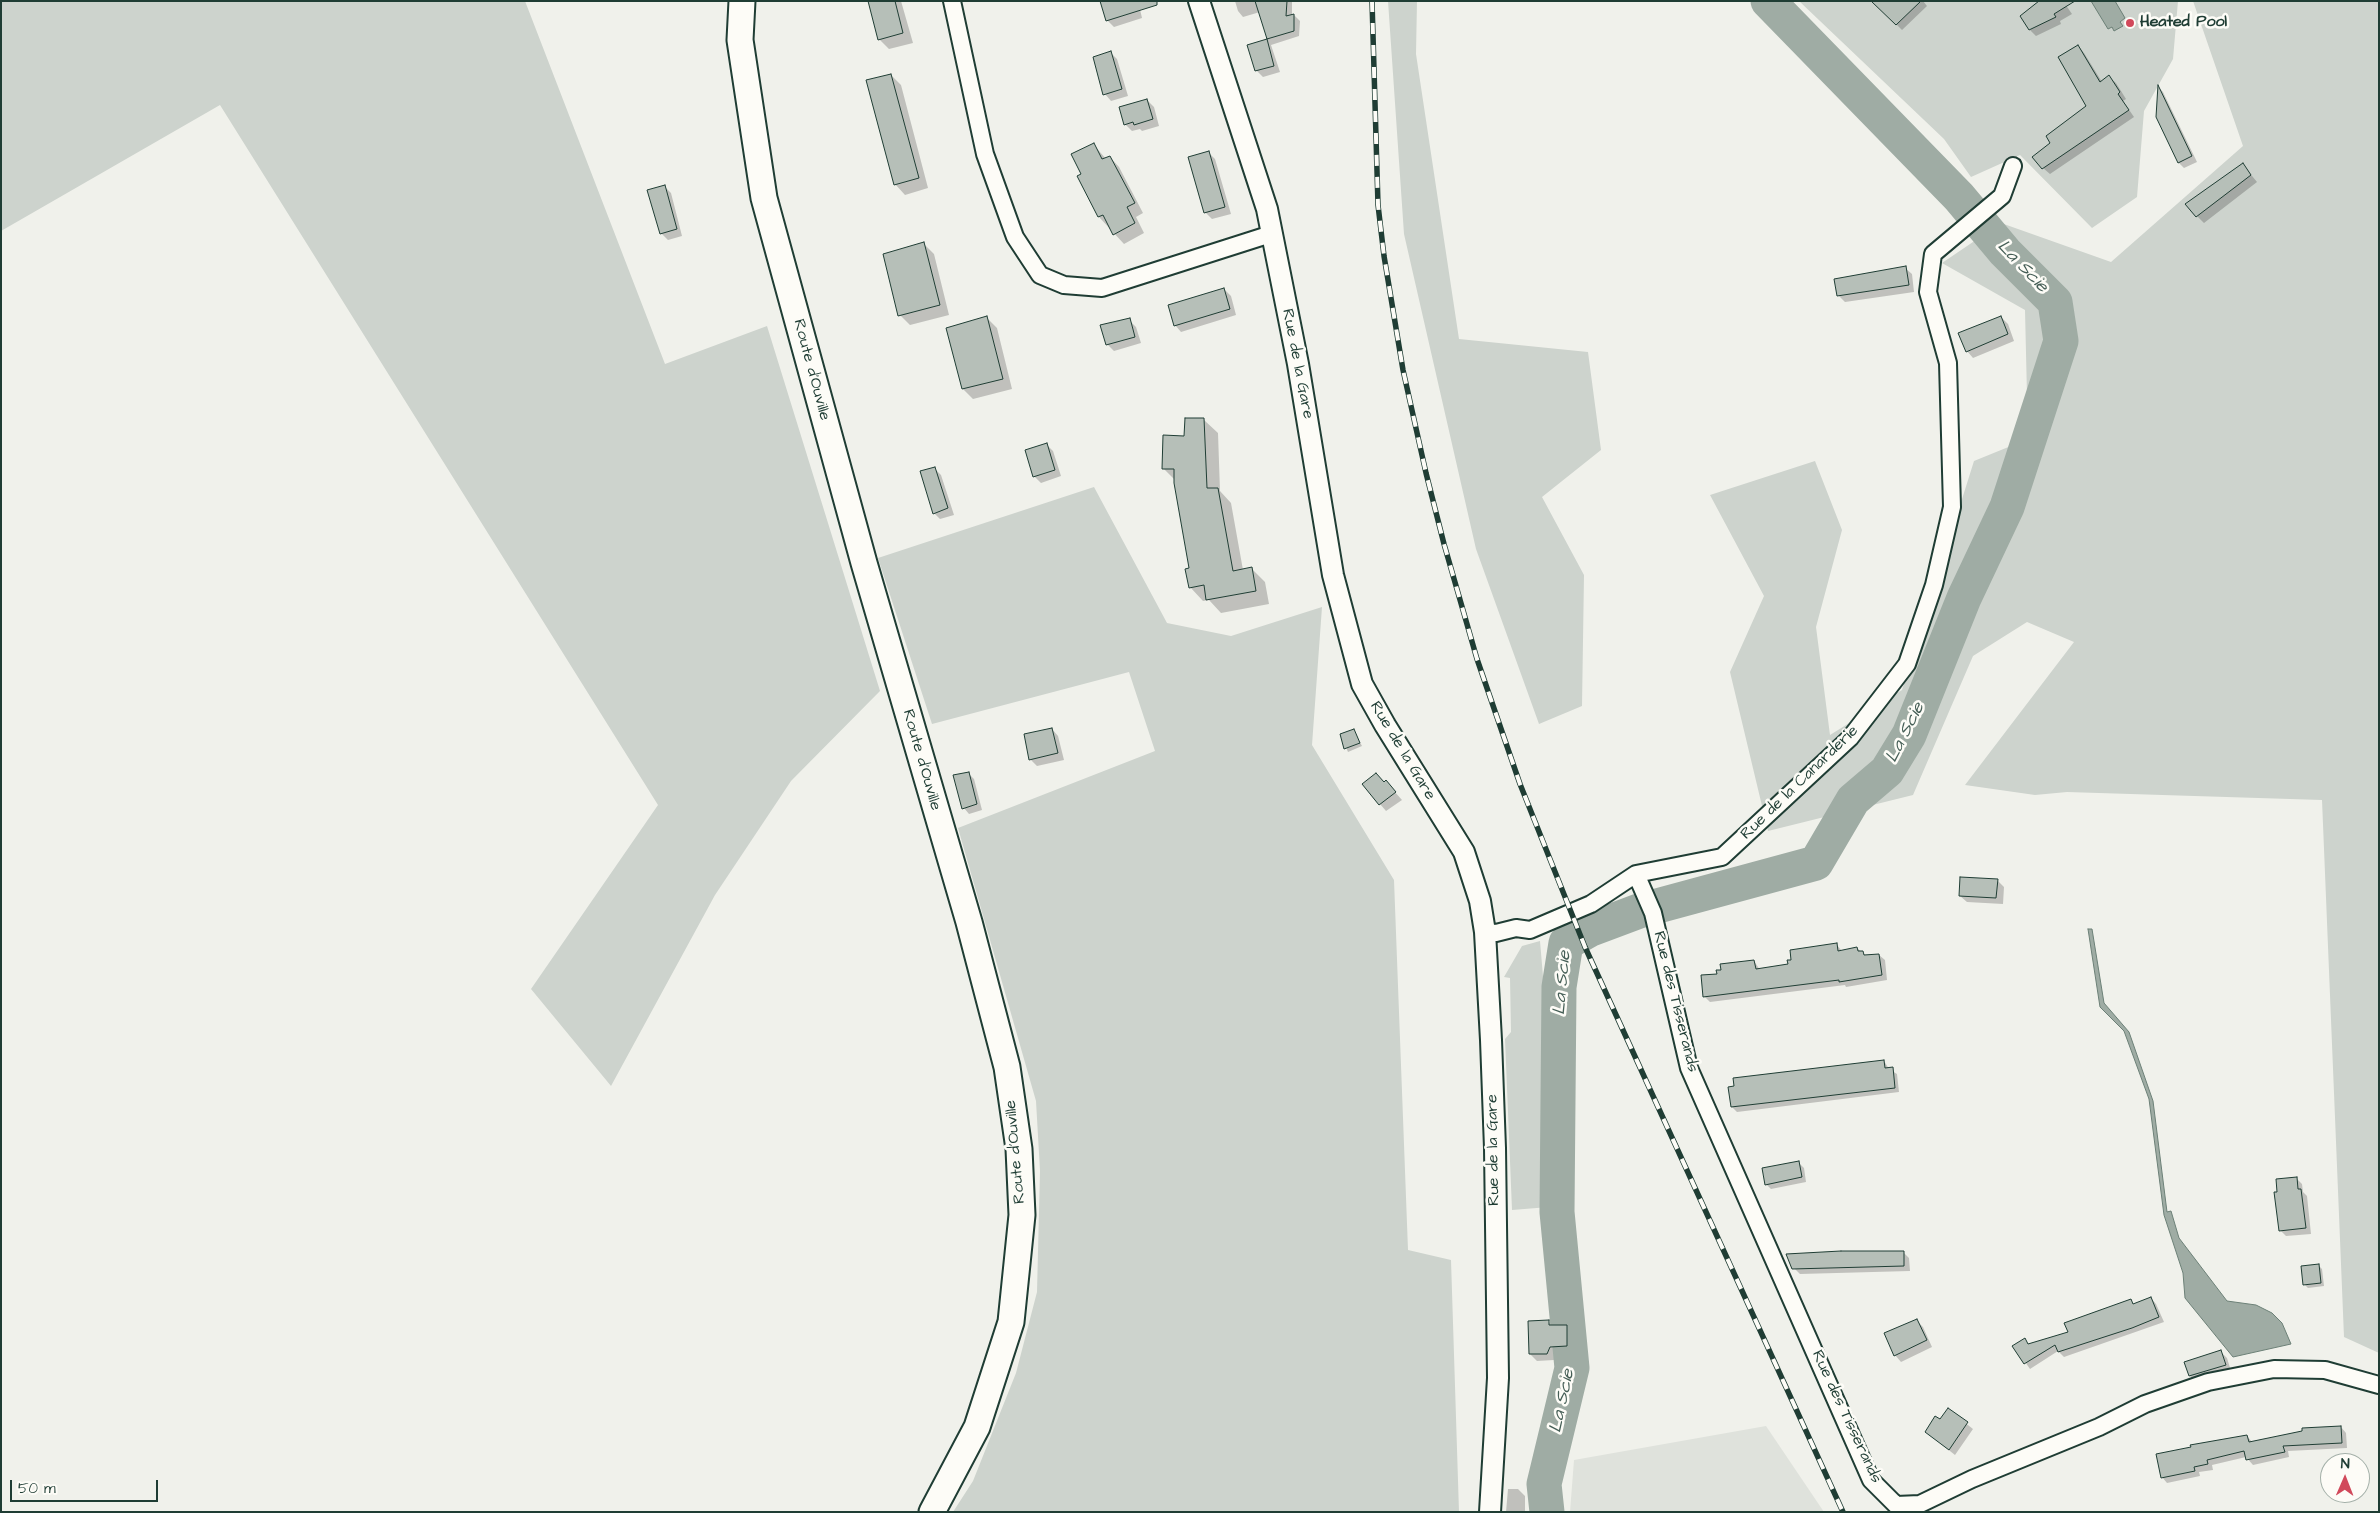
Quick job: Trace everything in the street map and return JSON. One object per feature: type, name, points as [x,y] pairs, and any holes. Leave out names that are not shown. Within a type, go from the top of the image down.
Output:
[{"type":"main road","name":"Route d'Ouville","points":[[742,1],[740,40],[764,198],[864,563],[972,932],[1008,1067],[1019,1149],[1022,1215],[1011,1322],[977,1427],[932,1512]]},
{"type":"street","points":[[952,1],[985,154],[1015,237],[1040,275],[1064,285],[1102,288],[1271,234]]},
{"type":"street","name":"Rue de la Gare","points":[[1199,1],[1266,209],[1298,364],[1332,575],[1362,684],[1385,725],[1464,852],[1480,901],[1485,932],[1495,1148],[1498,1378],[1490,1512]]},
{"type":"street","name":"Rue de la Canarderie","points":[[1485,932],[1496,933],[1516,928],[1530,930],[1591,904],[1638,879],[1722,857],[1850,738],[1907,664],[1934,584],[1952,507],[1948,363],[1928,292],[1933,254],[2002,196],[2013,166]]},
{"type":"street","name":"Rue des Tisserands","points":[[1638,879],[1653,913],[1689,1068],[1871,1480],[1896,1505],[1920,1504],[1972,1478],[2099,1427],[2145,1404],[2208,1382],[2274,1370],[2325,1370],[2379,1385]]},
{"type":"shaded area","points":[[1,1],[525,1],[665,364],[767,326],[880,691],[791,781],[715,895],[611,1086],[531,989],[658,805],[220,105],[1,231]]},
{"type":"shaded area","points":[[1388,1],[1417,1],[1416,54],[1459,339],[1588,352],[1601,450],[1542,497],[1584,575],[1582,706],[1539,724],[1476,549],[1404,234]]},
{"type":"shaded area","points":[[1799,1],[2178,1],[2173,59],[2144,111],[2137,197],[2092,228],[2020,155],[1971,177],[1944,139]]},
{"type":"shaded area","points":[[2091,1],[2115,1],[2125,18],[2120,22],[2123,26],[2114,31],[2112,27],[2108,29]]},
{"type":"shaded area","points":[[2193,1],[2379,1],[2379,1353],[2344,1337],[2322,800],[2067,792],[2035,795],[1965,785],[2074,642],[2027,622],[1973,656],[1913,795],[1768,831],[1730,672],[1764,596],[1710,495],[1815,461],[1842,530],[1816,627],[1830,735],[1902,690],[1974,461],[2028,439],[2025,310],[1942,263],[2001,223],[2111,262],[2243,146]]},
{"type":"shaded area","points":[[1094,487],[1167,623],[1231,636],[1322,607],[1312,745],[1394,880],[1408,1250],[1451,1260],[1459,1512],[953,1512],[973,1481],[1016,1373],[1037,1292],[1040,1171],[1036,1101],[958,828],[1155,751],[1129,672],[932,724],[878,558]]},
{"type":"shaded area","points":[[2088,929],[2092,929],[2104,1003],[2129,1032],[2153,1101],[2167,1212],[2171,1211],[2179,1238],[2227,1301],[2256,1305],[2272,1313],[2282,1323],[2291,1344],[2233,1357],[2185,1298],[2183,1273],[2164,1215],[2149,1099],[2124,1031],[2100,1007]]},
{"type":"shaded area","points":[[1540,941],[1554,1106],[1549,1207],[1512,1210],[1505,1039],[1511,1032],[1510,978],[1504,977],[1522,946]]},
{"type":"shaded area","points":[[1766,1426],[1824,1512],[1570,1512],[1574,1460]]},
{"type":"building","points":[[868,1],[895,1],[903,33],[878,40]]},
{"type":"building","points":[[1100,1],[1157,1],[1157,5],[1106,21]]},
{"type":"building","points":[[1255,1],[1287,1],[1286,16],[1294,14],[1294,31],[1267,39]]},
{"type":"building","points":[[1871,1],[1921,1],[1896,25]]},
{"type":"building","points":[[2039,1],[2075,1],[2054,14],[2056,17],[2029,30],[2020,16]]},
{"type":"building","points":[[1267,39],[1274,66],[1255,71],[1247,45]]},
{"type":"building","points":[[2078,45],[2100,82],[2109,75],[2120,92],[2118,94],[2129,110],[2042,169],[2032,157],[2050,143],[2046,136],[2086,106],[2058,57]]},
{"type":"building","points":[[1111,51],[1122,89],[1103,95],[1093,57]]},
{"type":"building","points":[[891,74],[919,178],[894,185],[866,80]]},
{"type":"building","points":[[2158,85],[2192,156],[2178,163],[2156,117]]},
{"type":"building","points":[[1147,99],[1153,119],[1134,125],[1133,122],[1124,125],[1119,107]]},
{"type":"building","points":[[1094,143],[1102,159],[1110,156],[1135,203],[1127,207],[1135,223],[1113,235],[1103,215],[1098,217],[1077,176],[1081,174],[1071,154]]},
{"type":"building","points":[[1209,151],[1225,207],[1204,213],[1188,157]]},
{"type":"building","points":[[2243,163],[2251,175],[2196,217],[2185,204]]},
{"type":"building","points":[[665,185],[677,229],[660,234],[647,190]]},
{"type":"building","points":[[924,242],[940,305],[898,316],[883,254]]},
{"type":"building","points":[[1906,266],[1909,285],[1837,296],[1834,279]]},
{"type":"building","points":[[1224,288],[1230,309],[1174,326],[1168,305]]},
{"type":"building","points":[[987,316],[1003,379],[962,389],[946,328]]},
{"type":"building","points":[[2001,316],[2008,334],[1966,352],[1958,333]]},
{"type":"building","points":[[1130,318],[1135,337],[1106,345],[1100,325]]},
{"type":"building","points":[[1185,418],[1204,418],[1207,488],[1218,488],[1233,571],[1252,567],[1256,591],[1206,600],[1204,585],[1189,588],[1185,569],[1189,568],[1174,483],[1174,469],[1162,469],[1163,435],[1184,436]]},
{"type":"building","points":[[1047,443],[1055,470],[1033,477],[1025,450]]},
{"type":"building","points":[[935,467],[948,508],[933,514],[920,471]]},
{"type":"building","points":[[1052,728],[1058,753],[1029,760],[1024,734]]},
{"type":"building","points":[[1354,729],[1360,743],[1344,749],[1340,734]]},
{"type":"building","points":[[969,772],[977,804],[962,809],[953,775]]},
{"type":"building","points":[[1376,773],[1384,782],[1386,780],[1396,792],[1379,805],[1362,784]]},
{"type":"building","points":[[1960,877],[1998,879],[1996,898],[1959,896]]},
{"type":"building","points":[[1837,943],[1838,951],[1857,947],[1858,951],[1863,951],[1864,955],[1879,954],[1882,975],[1839,982],[1839,980],[1703,997],[1701,975],[1717,974],[1716,970],[1721,970],[1720,964],[1754,960],[1756,969],[1788,964],[1787,960],[1791,960],[1790,950]]},
{"type":"building","points":[[1884,1060],[1885,1068],[1893,1067],[1895,1088],[1731,1107],[1728,1087],[1734,1086],[1733,1078]]},
{"type":"building","points":[[1799,1161],[1802,1177],[1765,1185],[1762,1168]]},
{"type":"building","points":[[2297,1177],[2298,1189],[2301,1189],[2306,1228],[2279,1231],[2274,1192],[2277,1192],[2276,1179]]},
{"type":"building","points":[[1841,1251],[1904,1251],[1904,1266],[1792,1269],[1786,1254]]},
{"type":"building","points":[[2319,1264],[2321,1283],[2303,1285],[2301,1266]]},
{"type":"building","points":[[2151,1297],[2159,1317],[2132,1328],[2058,1352],[2055,1345],[2024,1364],[2012,1346],[2025,1338],[2028,1344],[2068,1332],[2064,1323],[2131,1299],[2133,1304]]},
{"type":"building","points":[[1917,1319],[1927,1340],[1894,1356],[1884,1333]]},
{"type":"building","points":[[1549,1320],[1549,1325],[1567,1325],[1567,1346],[1550,1347],[1547,1354],[1529,1354],[1528,1321]]},
{"type":"building","points":[[2221,1350],[2226,1365],[2189,1376],[2184,1362]]},
{"type":"building","points":[[1948,1408],[1968,1422],[1949,1450],[1925,1432],[1935,1416],[1940,1419]]},
{"type":"building","points":[[2341,1426],[2342,1443],[2283,1446],[2285,1452],[2246,1460],[2244,1451],[2207,1460],[2208,1464],[2194,1467],[2195,1471],[2161,1478],[2156,1454],[2191,1447],[2190,1445],[2247,1435],[2249,1442],[2302,1431],[2302,1428]]},
{"type":"waterway","name":"La Scie","points":[[1547,1512],[1544,1484],[1572,1368],[1557,1212],[1559,987],[1566,943],[1591,929],[1639,911],[1816,863],[1853,800],[1887,771],[1909,735],[1964,598],[2007,507],[2061,341],[2055,302],[2005,252],[1959,197],[1768,1]]},
{"type":"railway","points":[[1372,1],[1378,205],[1384,256],[1403,370],[1426,473],[1477,659],[1520,784],[1585,947],[1843,1512]]},
{"type":"place","name":"Heated Pool","points":[[2130,23]]}]
